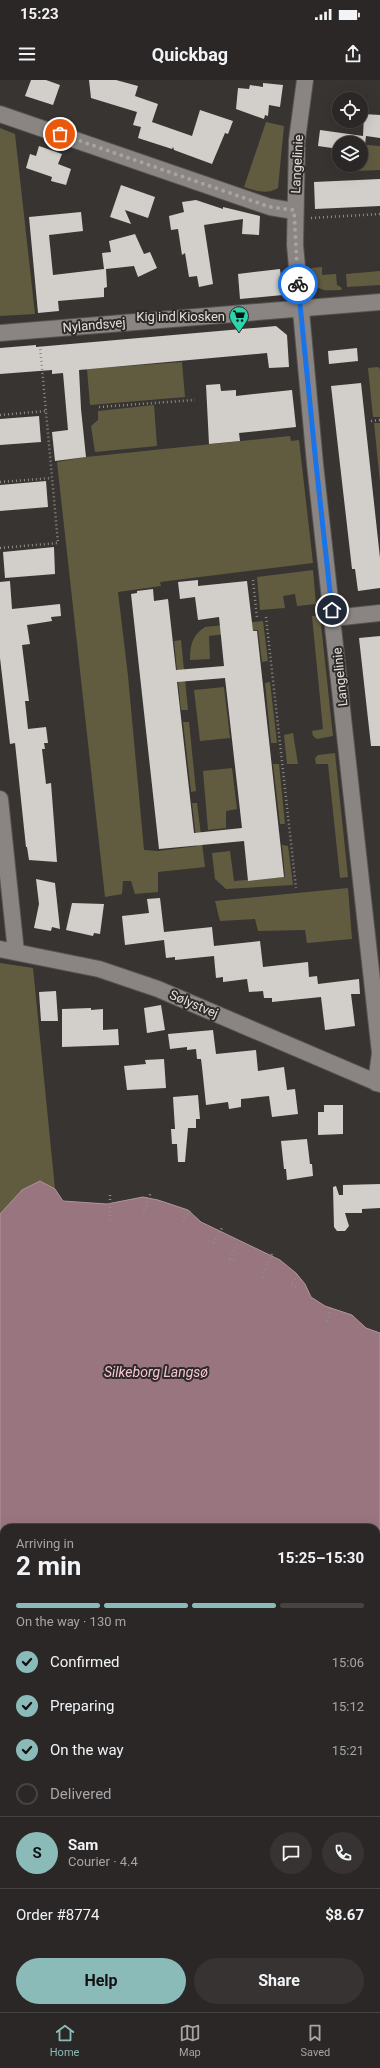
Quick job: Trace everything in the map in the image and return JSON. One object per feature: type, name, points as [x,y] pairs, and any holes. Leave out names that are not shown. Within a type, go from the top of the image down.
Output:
[{"type":"street","name":"Langelinie","points":[[305,80],[297,140],[294,215],[300,308],[380,1053],[378,1084]]},
{"type":"street","points":[[0,114],[294,215]]},
{"type":"street","name":"Nylandsvej","points":[[0,333],[380,302]]},
{"type":"street","points":[[333,618],[380,613]]},
{"type":"street","points":[[0,799],[16,952]]},
{"type":"street","name":"Sølystvej","points":[[0,949],[99,969],[158,989],[378,1084]]},
{"type":"path","points":[[294,215],[380,214]]},
{"type":"path","points":[[0,548],[58,543],[39,329]]},
{"type":"path","points":[[98,407],[195,400]]},
{"type":"path","points":[[0,415],[46,411]]},
{"type":"path","points":[[371,421],[380,420]]},
{"type":"path","points":[[0,482],[52,478]]},
{"type":"path","points":[[253,580],[257,618]]},
{"type":"path","points":[[266,617],[296,888]]},
{"type":"path","points":[[143,1214],[151,1192]]},
{"type":"path","points":[[110,1195],[110,1222]]},
{"type":"path","points":[[183,1222],[191,1209]]},
{"type":"path","points":[[213,1243],[222,1228]]},
{"type":"path","points":[[234,1260],[230,1259],[240,1238]]},
{"type":"path","points":[[209,1241],[216,1244]]},
{"type":"path","points":[[262,1277],[272,1254]]},
{"type":"path","points":[[296,1287],[292,1285],[299,1272]]},
{"type":"path","points":[[327,1321],[331,1306]]},
{"type":"shaded area","points":[[266,122],[284,126],[278,188],[265,192],[244,187]]},
{"type":"shaded area","points":[[0,128],[15,134],[35,314],[0,316]]},
{"type":"shaded area","points":[[368,145],[380,146],[380,170],[368,171]]},
{"type":"shaded area","points":[[322,267],[322,275],[336,274],[337,285],[342,288],[341,290],[323,290],[316,285],[312,276],[311,268]]},
{"type":"shaded area","points":[[380,271],[380,285],[347,287],[346,274]]},
{"type":"shaded area","points":[[182,362],[185,397],[90,405],[87,369]]},
{"type":"shaded area","points":[[378,367],[380,369],[380,417],[373,417],[368,368]]},
{"type":"shaded area","points":[[154,405],[157,446],[95,452],[91,426],[98,420],[98,411]]},
{"type":"shaded area","points":[[374,423],[380,423],[380,482]]},
{"type":"shaded area","points":[[290,436],[291,441],[299,440],[313,563],[160,582],[161,586],[118,592],[128,676],[144,850],[158,851],[197,846],[192,803],[197,803],[205,867],[158,872],[158,892],[135,894],[131,881],[123,881],[122,894],[105,897],[57,462],[86,457]]},
{"type":"shaded area","points":[[313,570],[316,604],[297,606],[295,594],[283,596],[285,608],[260,610],[257,577]]},
{"type":"shaded area","points":[[320,615],[333,736],[317,739],[313,736],[312,731],[323,729],[312,616]]},
{"type":"shaded area","points":[[263,621],[268,661],[262,662],[258,630],[209,636],[210,659],[190,660],[193,641],[197,634],[205,627]]},
{"type":"shaded area","points":[[181,640],[188,710],[181,710],[174,641]]},
{"type":"shaded area","points":[[270,682],[277,743],[271,743],[265,683]]},
{"type":"shaded area","points":[[224,687],[230,738],[200,741],[194,690]]},
{"type":"shaded area","points":[[183,722],[189,722],[196,791],[191,792]]},
{"type":"shaded area","points":[[293,733],[298,764],[287,764],[284,735]]},
{"type":"shaded area","points":[[335,753],[348,877],[340,878],[328,764],[316,764],[315,758],[318,755]]},
{"type":"shaded area","points":[[273,764],[279,764],[285,824],[280,824]]},
{"type":"shaded area","points":[[232,768],[237,809],[226,811],[226,828],[208,830],[203,771]]},
{"type":"shaded area","points":[[282,845],[288,846],[293,885],[226,889],[215,879],[212,853],[230,851],[234,881],[285,877]]},
{"type":"shaded area","points":[[348,888],[352,939],[307,943],[305,930],[258,931],[255,919],[220,921],[215,901]]},
{"type":"shaded area","points":[[0,963],[33,968],[55,1189],[40,1181],[22,1190],[0,1214]]},
{"type":"water","name":"Silkeborg Langsø","points":[[40,1181],[55,1189],[63,1201],[107,1204],[143,1197],[158,1200],[188,1210],[201,1222],[280,1260],[296,1273],[305,1284],[311,1297],[325,1306],[352,1315],[366,1328],[380,1333],[380,1524],[0,1524],[0,1214],[22,1190]]},
{"type":"building","points":[[31,80],[46,80],[60,85],[53,105],[25,96]]},
{"type":"building","points":[[89,80],[116,80],[138,86],[135,96],[158,104],[152,122],[192,136],[200,110],[233,121],[228,134],[225,133],[212,164],[174,150],[173,147],[172,149],[138,138],[141,127],[133,125],[137,112],[91,98]]},
{"type":"building","points":[[263,83],[283,85],[280,107],[269,105],[268,116],[265,115],[264,119],[236,109],[238,88],[249,89],[250,85],[263,87]]},
{"type":"building","points":[[368,114],[380,115],[380,138],[363,136],[363,128],[368,128]]},
{"type":"building","points":[[320,130],[363,136],[332,136],[332,148],[318,146]]},
{"type":"building","points":[[39,146],[62,154],[58,164],[71,169],[66,185],[51,181],[52,177],[26,168],[30,154],[36,156]]},
{"type":"building","points":[[380,179],[380,206],[315,209],[314,182]]},
{"type":"building","points":[[121,185],[155,197],[148,218],[125,210],[131,224],[110,217]]},
{"type":"building","points":[[196,200],[223,209],[223,207],[260,216],[259,235],[242,234],[243,219],[204,225],[213,284],[199,287],[197,276],[189,277],[185,253],[182,255],[178,229],[171,230],[169,216],[184,212],[182,202]]},
{"type":"building","points":[[81,212],[83,231],[49,235],[53,275],[104,269],[102,253],[111,252],[109,241],[135,234],[144,254],[150,252],[157,268],[138,277],[134,266],[106,269],[107,287],[104,288],[104,297],[58,301],[59,311],[38,313],[29,217]]},
{"type":"building","points":[[280,269],[283,295],[240,299],[238,274]]},
{"type":"building","points":[[276,326],[287,335],[289,367],[269,368],[267,353],[79,370],[86,457],[55,461],[52,432],[68,430],[63,373],[52,374],[52,370],[0,374],[0,348],[36,345],[36,347]]},
{"type":"building","points":[[357,348],[358,361],[329,364],[328,351]]},
{"type":"building","points":[[361,383],[380,558],[380,588],[358,591],[355,569],[352,569],[331,386]]},
{"type":"building","points":[[220,384],[221,391],[236,390],[236,396],[292,390],[296,427],[239,433],[240,441],[209,444],[206,385]]},
{"type":"building","points":[[39,416],[41,442],[0,445],[0,419]]},
{"type":"building","points":[[46,481],[48,507],[0,511],[0,485]]},
{"type":"building","points":[[54,547],[55,574],[5,578],[3,552]]},
{"type":"building","points":[[198,580],[198,586],[247,581],[253,631],[257,631],[284,877],[248,881],[244,841],[159,849],[131,594],[137,593],[137,591],[153,589],[154,601],[168,599],[176,670],[224,666],[219,617],[198,620],[195,597],[180,599],[178,582]],"holes":[[[225,678],[242,828],[194,833],[177,682]]]},
{"type":"building","points":[[10,581],[12,609],[60,604],[61,616],[51,617],[52,621],[27,625],[30,644],[22,645],[29,701],[25,701],[28,729],[46,727],[48,743],[44,743],[45,749],[42,749],[46,784],[51,783],[57,862],[29,860],[26,847],[15,743],[10,744],[0,658],[0,582]]},
{"type":"building","points":[[380,636],[380,746],[371,746],[359,638]]},
{"type":"building","points":[[36,879],[55,883],[60,929],[52,927],[51,931],[34,928],[39,904]]},
{"type":"building","points":[[160,898],[164,932],[212,927],[214,946],[260,941],[263,967],[308,962],[309,977],[317,976],[318,984],[359,979],[360,994],[351,994],[355,1026],[325,1030],[321,997],[272,1002],[272,998],[264,998],[263,991],[249,992],[247,979],[223,982],[223,977],[216,978],[214,956],[175,960],[175,957],[166,958],[164,940],[125,945],[122,916],[149,913],[147,899]]},
{"type":"building","points":[[72,903],[104,904],[100,934],[94,933],[93,936],[66,930]]},
{"type":"building","points":[[56,991],[58,1021],[41,1021],[39,992]]},
{"type":"building","points":[[161,1005],[165,1030],[147,1033],[144,1008]]},
{"type":"building","points":[[91,1008],[91,1010],[103,1009],[103,1030],[118,1029],[119,1045],[62,1047],[62,1009]]},
{"type":"building","points":[[213,1030],[216,1054],[256,1050],[258,1071],[284,1067],[287,1090],[295,1089],[298,1114],[272,1117],[269,1096],[241,1099],[241,1107],[229,1109],[228,1102],[206,1105],[201,1059],[197,1059],[196,1049],[187,1050],[187,1047],[170,1049],[168,1034]]},
{"type":"building","points":[[164,1059],[166,1088],[127,1090],[124,1066],[146,1064],[145,1060]]},
{"type":"building","points":[[198,1095],[200,1119],[196,1119],[196,1128],[188,1128],[185,1162],[178,1162],[177,1144],[172,1144],[171,1129],[175,1129],[173,1097]]},
{"type":"building","points":[[324,1105],[343,1105],[343,1134],[318,1135],[318,1112],[324,1112]]},
{"type":"building","points":[[307,1139],[313,1176],[287,1180],[286,1169],[284,1169],[281,1141]]},
{"type":"building","points":[[380,1184],[380,1208],[362,1209],[362,1213],[345,1213],[349,1226],[345,1231],[337,1231],[334,1227],[333,1187],[336,1186],[339,1195],[343,1195],[343,1185]]},
{"type":"way so far","points":[[60,134],[270,207],[294,210],[298,284]]},
{"type":"place","name":"Kig ind Kiosken","points":[[239,333]]},
{"type":"route","points":[[298,284],[332,610]]}]
